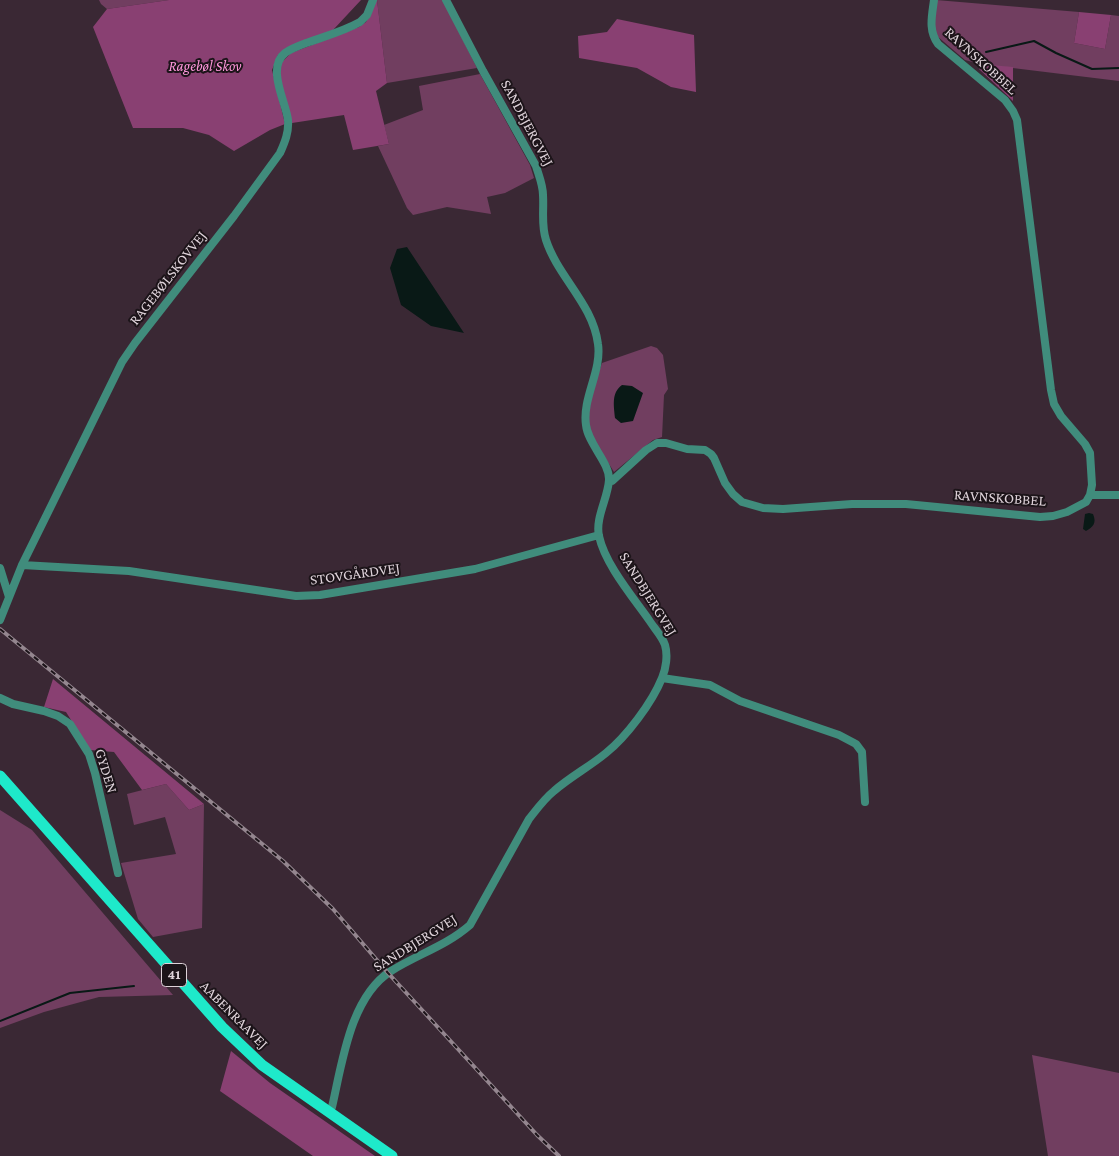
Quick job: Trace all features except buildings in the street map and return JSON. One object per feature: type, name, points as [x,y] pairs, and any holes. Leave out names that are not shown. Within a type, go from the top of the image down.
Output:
[{"type":"main road","name":"AABENRAAVEJ","points":[[0,776],[222,1027],[262,1065],[392,1156]]},
{"type":"street","name":"RAGEBØLSKOVVEJ","points":[[0,620],[22,565],[122,362],[135,342],[234,216],[280,153],[288,130],[288,119],[278,83],[277,69],[280,58],[293,48],[360,22],[367,14],[373,0]]},
{"type":"street","name":"SANDBJERGVEJ","points":[[446,0],[536,166],[543,195],[542,224],[545,239],[551,254],[582,301],[596,330],[598,346],[587,407],[586,425],[590,441],[605,466],[609,481]]},
{"type":"street","name":"RAVNSKOBBEL","points":[[609,481],[612,481],[646,450],[657,443],[666,443],[687,449],[705,450],[711,454],[725,483],[733,494],[742,502],[763,508],[783,509],[852,504],[906,504],[1040,517],[1067,512],[1086,502],[1092,485],[1090,453],[1085,444],[1061,416],[1054,404],[1051,390],[1016,120],[1006,100],[938,44],[933,37],[931,27],[934,0]]},
{"type":"street","points":[[599,535],[599,523],[609,481]]},
{"type":"street","points":[[1090,495],[1119,495]]},
{"type":"street","name":"STOVGÅRDVEJ","points":[[22,565],[129,571],[296,596],[320,595],[475,569],[599,535]]},
{"type":"street","name":"SANDBJERGVEJ","points":[[328,1113],[332,1107],[354,1017],[366,997],[388,973],[408,960],[456,937],[470,925],[529,819],[554,791],[620,740],[645,709],[662,678],[667,654],[665,645],[615,570],[599,535]]},
{"type":"street","points":[[0,568],[9,596]]},
{"type":"street","points":[[662,678],[710,685],[740,701],[830,732],[856,744],[862,752],[865,802]]},
{"type":"street","name":"GYDEN","points":[[0,698],[14,704],[58,716],[70,724],[89,754],[96,773],[118,873]]},
{"type":"shaded area","points":[[99,0],[169,0],[107,9]]},
{"type":"shaded area","points":[[377,0],[443,0],[477,68],[387,83]]},
{"type":"shaded area","points":[[936,0],[1079,12],[1074,43],[1105,49],[1111,15],[1119,16],[1119,81],[980,64],[965,60],[937,36],[933,20]]},
{"type":"shaded area","points":[[480,74],[530,165],[534,178],[505,193],[487,197],[491,214],[447,207],[413,215],[407,208],[378,146],[389,144],[384,125],[423,110],[419,86]]},
{"type":"shaded area","points":[[407,247],[464,333],[431,326],[401,305],[390,268],[397,249]]},
{"type":"shaded area","points":[[651,346],[657,348],[663,355],[668,389],[664,395],[662,437],[653,440],[614,472],[594,440],[589,427],[588,418],[593,389],[602,363]]},
{"type":"shaded area","points":[[622,385],[632,386],[643,393],[633,421],[621,423],[615,418],[614,404],[616,392]]},
{"type":"shaded area","points":[[1085,514],[1093,514],[1094,522],[1086,531],[1083,529]]},
{"type":"shaded area","points":[[166,784],[189,810],[204,804],[202,928],[153,937],[138,919],[121,863],[176,854],[165,817],[134,825],[127,794]]},
{"type":"shaded area","points":[[0,810],[32,830],[173,995],[99,997],[44,1012],[0,1028]]},
{"type":"shaded area","points":[[1032,1055],[1119,1073],[1119,1156],[1048,1156]]},
{"type":"green space","name":"Ragebøl Skov","points":[[169,0],[361,0],[333,30],[278,55],[272,70],[285,124],[270,130],[234,151],[209,135],[183,128],[133,128],[93,27],[107,9]]},
{"type":"green space","name":"Ragebøl Skov","points":[[376,0],[387,83],[376,91],[389,144],[353,150],[344,115],[292,123],[280,79],[280,64],[291,53],[359,27],[366,22]]},
{"type":"green space","points":[[1079,12],[1111,15],[1105,49],[1074,43]]},
{"type":"green space","points":[[617,19],[694,35],[696,92],[671,87],[637,68],[579,58],[578,36],[607,32]]},
{"type":"green space","points":[[980,64],[1013,67],[1013,101],[979,69]]},
{"type":"green space","points":[[53,679],[204,804],[189,810],[166,784],[142,790],[114,752],[90,750],[66,712],[44,707]]},
{"type":"green space","points":[[231,1051],[270,1083],[375,1156],[313,1156],[220,1091]]},
{"type":"waterway","points":[[986,52],[1034,41],[1092,69],[1119,68]]},
{"type":"waterway","points":[[0,1021],[70,993],[134,986]]},
{"type":"railway","points":[[0,629],[283,861],[333,909],[388,973],[537,1135],[559,1156]]}]
